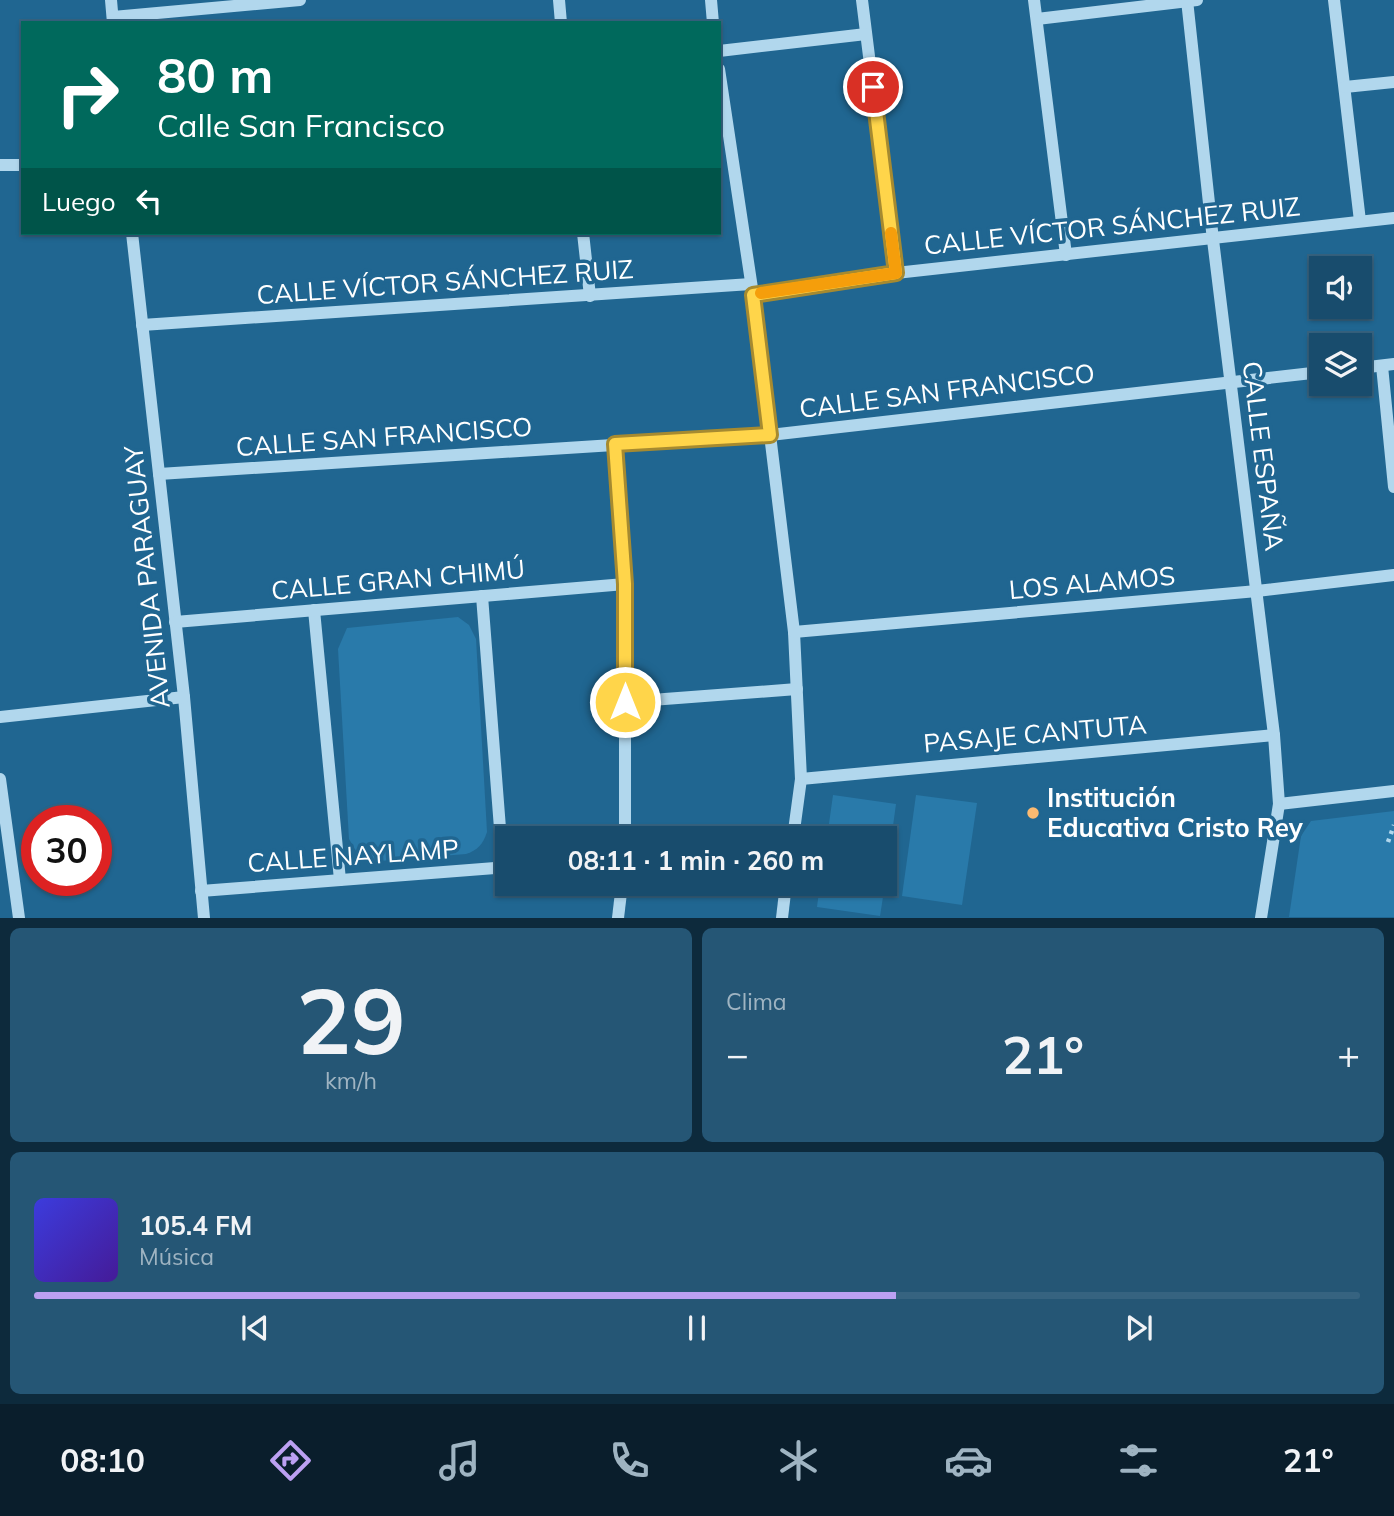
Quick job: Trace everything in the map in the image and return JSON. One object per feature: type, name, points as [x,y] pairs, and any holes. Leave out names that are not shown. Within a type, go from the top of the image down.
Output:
[{"type":"street","points":[[111,0],[113,20],[300,0]]},
{"type":"street","points":[[559,0],[561,21]]},
{"type":"street","points":[[711,0],[713,21]]},
{"type":"street","points":[[862,0],[896,273]]},
{"type":"street","points":[[1034,0],[1066,255]]},
{"type":"street","points":[[1037,19],[1190,0]]},
{"type":"street","name":"CALLE ESPAÑA","points":[[1190,0],[1213,240],[1274,735],[1279,804],[1261,918]]},
{"type":"street","points":[[1334,0],[1360,221]]},
{"type":"street","points":[[721,51],[866,34]]},
{"type":"street","points":[[721,82],[752,289],[794,632],[801,779],[795,826]]},
{"type":"street","points":[[1345,87],[1394,82]]},
{"type":"street","points":[[0,166],[21,165]]},
{"type":"street","name":"CALLE VÍCTOR SÁNCHEZ RUIZ","points":[[142,325],[590,296],[752,289],[1394,218]]},
{"type":"street","name":"AVENIDA PARAGUAY","points":[[132,235],[184,697],[204,918]]},
{"type":"street","points":[[583,235],[590,296]]},
{"type":"street","points":[[1388,365],[1394,486]]},
{"type":"street","name":"CALLE SAN FRANCISCO","points":[[159,474],[770,435],[1309,373]]},
{"type":"street","points":[[615,444],[625,584],[625,826]]},
{"type":"street","name":"LOS ALAMOS","points":[[794,632],[1257,591],[1394,576]]},
{"type":"street","name":"CALLE GRAN CHIMÚ","points":[[175,622],[625,584]]},
{"type":"street","points":[[482,596],[502,826]]},
{"type":"street","points":[[314,611],[340,880]]},
{"type":"street","points":[[625,702],[797,689]]},
{"type":"street","points":[[0,717],[184,697]]},
{"type":"street","name":"PASAJE CANTUTA","points":[[801,779],[1274,735]]},
{"type":"street","points":[[0,779],[19,918]]},
{"type":"street","points":[[1279,804],[1394,791]]},
{"type":"street","name":"CALLE NAYLAMP","points":[[201,891],[495,868]]},
{"type":"street","points":[[618,918],[621,896]]},
{"type":"street","points":[[782,918],[785,896]]},
{"type":"path","points":[[1388,842],[1394,825]]},
{"type":"shaded area","points":[[458,617],[469,625],[476,639],[487,832],[482,843],[466,854],[367,862],[359,856],[349,839],[338,649],[347,628]]},
{"type":"shaded area","points":[[833,795],[896,804],[893,826],[829,826]]},
{"type":"shaded area","points":[[916,795],[977,803],[962,905],[902,896]]},
{"type":"shaded area","points":[[1394,811],[1394,917],[1289,917],[1301,836],[1311,821]]},
{"type":"shaded area","points":[[818,896],[883,896],[880,916],[817,907]]},
{"type":"slow traffic","points":[[761,293],[896,273],[891,233]]},
{"type":"place","name":"Institución Educativa Cristo Rey","points":[[1033,813]]},
{"type":"route","points":[[625,702],[625,584],[615,444],[770,435],[753,295],[896,273],[873,87]]}]
